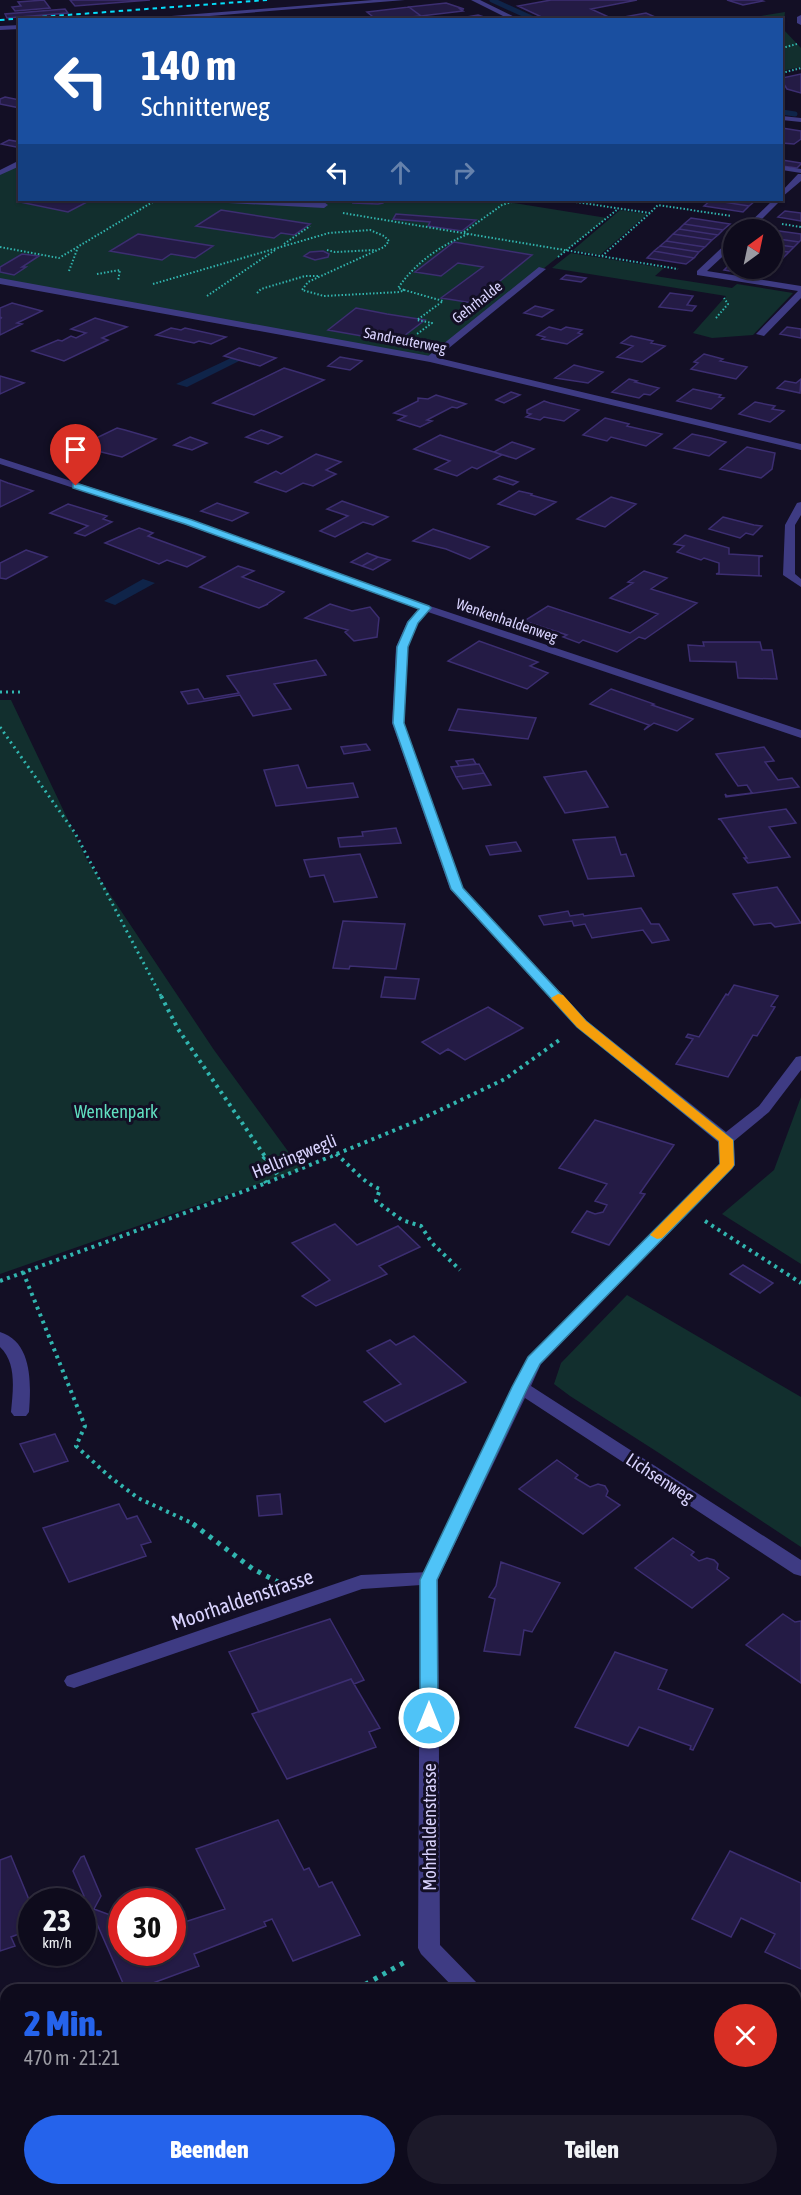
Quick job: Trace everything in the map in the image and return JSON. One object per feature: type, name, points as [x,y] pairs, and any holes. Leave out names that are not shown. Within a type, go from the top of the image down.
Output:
[{"type":"street","points":[[152,18],[402,0]]},
{"type":"street","points":[[474,0],[514,18]]},
{"type":"street","points":[[280,9],[282,18]]},
{"type":"street","points":[[801,17],[801,23]]},
{"type":"street","points":[[0,28],[18,27]]},
{"type":"street","points":[[783,118],[801,120]]},
{"type":"street","points":[[0,173],[18,164]]},
{"type":"street","points":[[783,168],[801,171]]},
{"type":"street","points":[[783,194],[801,176]]},
{"type":"street","points":[[247,201],[321,205]]},
{"type":"street","points":[[757,219],[776,201]]},
{"type":"street","points":[[700,273],[723,251]]},
{"type":"street","name":"Gehrhalde","points":[[430,359],[542,269]]},
{"type":"street","points":[[700,273],[801,291]]},
{"type":"street","name":"Sandreuterweg","points":[[0,281],[430,359],[801,447]]},
{"type":"street","points":[[761,334],[801,291]]},
{"type":"street","name":"Wenkenhaldenweg","points":[[0,461],[188,522],[426,608],[801,734]]},
{"type":"street","points":[[801,505],[790,525],[789,575],[801,584]]},
{"type":"street","points":[[426,608],[413,622],[402,647],[398,723],[457,889],[582,1024],[726,1140],[764,1109],[801,1060]]},
{"type":"street","name":"Mohrhaldenstrasse","points":[[429,1948],[429,1580],[534,1361],[727,1165],[726,1140]]},
{"type":"street","points":[[0,1338],[11,1345],[19,1360],[22,1386],[20,1413]]},
{"type":"street","name":"Lichsenweg","points":[[520,1387],[801,1569]]},
{"type":"street","name":"Moorhaldenstrasse","points":[[74,1681],[361,1582],[429,1580]]},
{"type":"street","points":[[429,1948],[463,1984]]},
{"type":"path","points":[[783,47],[801,43]]},
{"type":"path","points":[[783,73],[801,68]]},
{"type":"path","points":[[0,247],[59,258],[154,201]]},
{"type":"path","points":[[463,233],[502,205],[515,201]]},
{"type":"path","points":[[569,201],[650,213]]},
{"type":"path","points":[[601,256],[664,201]]},
{"type":"path","points":[[321,205],[316,208],[700,273]]},
{"type":"path","points":[[658,206],[749,219]]},
{"type":"path","points":[[542,269],[618,208]]},
{"type":"path","points":[[181,314],[333,211]]},
{"type":"path","points":[[783,224],[801,227]]},
{"type":"path","points":[[143,288],[280,246],[329,233],[358,230],[386,236],[388,244],[304,285],[302,290],[324,296],[404,290]]},
{"type":"path","points":[[393,352],[433,322],[417,320],[443,301],[398,288],[410,271],[447,242],[468,234]]},
{"type":"path","points":[[69,271],[78,247]]},
{"type":"path","points":[[326,250],[335,252],[380,249]]},
{"type":"path","points":[[90,276],[110,270],[120,270],[115,290]]},
{"type":"path","points":[[257,293],[261,289],[322,276]]},
{"type":"path","points":[[716,318],[728,304],[723,297]]},
{"type":"path","points":[[0,692],[22,692]]},
{"type":"path","points":[[0,727],[75,833],[178,1029],[279,1177]]},
{"type":"path","name":"Hellringwegli","points":[[0,1281],[266,1183],[417,1121],[506,1079],[582,1024]]},
{"type":"path","points":[[336,1154],[358,1172],[368,1185],[380,1189],[376,1201],[402,1220],[421,1226],[432,1243],[460,1270]]},
{"type":"path","points":[[266,1157],[256,1166],[266,1183]]},
{"type":"path","points":[[684,1208],[801,1283]]},
{"type":"path","points":[[23,1272],[85,1426],[76,1446],[136,1496],[150,1505],[186,1519],[245,1564],[275,1581],[325,1594]]},
{"type":"path","points":[[366,1984],[429,1948]]},
{"type":"green space","points":[[785,12],[783,29],[783,18],[748,18]]},
{"type":"green space","points":[[783,29],[801,48],[801,67],[783,71]]},
{"type":"green space","points":[[18,163],[18,201],[517,201],[514,203],[607,218],[430,359],[0,281],[0,173]]},
{"type":"green space","points":[[620,210],[647,214],[600,255],[573,250]]},
{"type":"green space","points":[[571,253],[664,268],[655,276],[732,288],[737,284],[793,293],[753,335],[712,338],[693,333],[726,296],[552,268]]},
{"type":"green space","name":"Wenkenpark","points":[[0,700],[11,700],[87,860],[214,1050],[301,1169],[0,1274]]},
{"type":"green space","points":[[801,1097],[801,1264],[722,1214],[774,1170]]},
{"type":"green space","points":[[627,1295],[801,1397],[801,1547],[554,1384],[561,1363]]},
{"type":"water","points":[[231,358],[241,360],[187,387],[176,384]]},
{"type":"water","points":[[143,579],[155,583],[115,605],[104,601]]},
{"type":"building","points":[[44,0],[50,8],[15,11],[12,7],[21,6],[18,2]]},
{"type":"building","points":[[70,0],[150,0],[75,6]]},
{"type":"building","points":[[551,0],[637,0],[591,9],[611,18],[544,18],[518,6]]},
{"type":"building","points":[[727,0],[760,0],[763,1],[743,5]]},
{"type":"building","points":[[446,3],[464,9],[460,9],[463,11],[421,16],[409,7]]},
{"type":"building","points":[[409,7],[421,16],[374,18],[367,12]]},
{"type":"building","points":[[65,9],[68,13],[7,18],[5,14]]},
{"type":"building","points":[[646,13],[657,18],[618,18]]},
{"type":"building","points":[[478,15],[487,18],[461,18]]},
{"type":"building","points":[[801,74],[801,93],[787,89],[783,78]]},
{"type":"building","points":[[5,97],[18,100],[18,108],[0,104],[0,99]]},
{"type":"building","points":[[783,128],[801,131],[801,139],[794,144],[783,143]]},
{"type":"building","points":[[9,140],[18,142],[16,147],[1,144]]},
{"type":"building","points":[[783,160],[801,163],[797,168],[783,166]]},
{"type":"building","points":[[22,201],[89,201],[68,212],[20,202]]},
{"type":"building","points":[[354,201],[384,201],[378,204],[353,203]]},
{"type":"building","points":[[710,201],[717,201],[749,206],[743,212],[704,206]]},
{"type":"building","points":[[717,201],[755,201],[749,206]]},
{"type":"building","points":[[221,210],[310,224],[294,235],[281,233],[274,238],[196,226]]},
{"type":"building","points":[[785,211],[801,213],[801,221],[778,217]]},
{"type":"building","points":[[396,214],[476,220],[462,231],[428,226],[430,222],[393,219]]},
{"type":"building","points":[[691,218],[723,223],[723,230],[684,224]]},
{"type":"building","points":[[684,224],[723,230],[718,235],[679,229]]},
{"type":"building","points":[[679,229],[718,235],[712,240],[673,234]]},
{"type":"building","points":[[783,232],[801,234],[799,242],[783,240]]},
{"type":"building","points":[[138,234],[213,246],[195,258],[171,254],[162,260],[110,251]]},
{"type":"building","points":[[673,234],[712,240],[705,247],[666,241]]},
{"type":"building","points":[[783,240],[799,242],[794,247],[783,246]]},
{"type":"building","points":[[666,241],[705,247],[699,252],[660,246]]},
{"type":"building","points":[[454,242],[532,255],[473,303],[441,298],[483,267],[458,263],[441,276],[415,272]]},
{"type":"building","points":[[660,246],[699,252],[694,258],[654,251]]},
{"type":"building","points":[[783,246],[794,247],[789,252],[783,251]]},
{"type":"building","points":[[323,251],[329,254],[328,257],[315,260],[304,256],[310,252]]},
{"type":"building","points":[[654,251],[694,258],[686,264],[647,258]]},
{"type":"building","points":[[22,254],[39,256],[14,275],[0,272],[0,267]]},
{"type":"building","points":[[566,275],[586,278],[581,282],[561,279]]},
{"type":"building","points":[[670,293],[693,296],[687,305],[696,306],[692,311],[659,307]]},
{"type":"building","points":[[12,303],[42,311],[17,323],[22,324],[0,335],[0,318],[2,318],[0,308]]},
{"type":"building","points":[[535,306],[553,310],[542,317],[524,313]]},
{"type":"building","points":[[356,308],[425,320],[396,342],[328,330]]},
{"type":"building","points":[[95,318],[127,327],[102,338],[108,340],[64,361],[32,351],[58,340],[62,341],[71,336],[76,338],[86,333],[71,329]]},
{"type":"building","points":[[549,327],[561,330],[566,327],[582,330],[578,333],[582,334],[567,344],[542,339],[545,337],[537,335]]},
{"type":"building","points":[[787,327],[801,329],[801,338],[780,334]]},
{"type":"building","points":[[171,328],[181,330],[185,328],[226,337],[211,344],[156,335]]},
{"type":"building","points":[[631,336],[665,346],[642,362],[617,357],[633,346],[621,343]]},
{"type":"building","points":[[239,348],[276,358],[260,366],[224,356]]},
{"type":"building","points":[[704,354],[723,359],[720,361],[747,367],[736,379],[691,369],[698,363],[694,362]]},
{"type":"building","points":[[340,357],[362,361],[350,370],[328,366]]},
{"type":"building","points":[[574,365],[603,372],[588,383],[555,378]]},
{"type":"building","points":[[284,368],[324,380],[254,415],[213,403]]},
{"type":"building","points":[[0,376],[24,383],[0,394]]},
{"type":"building","points":[[629,379],[659,388],[650,395],[644,394],[639,398],[612,392]]},
{"type":"building","points":[[801,379],[800,393],[777,388],[785,381],[796,383]]},
{"type":"building","points":[[693,389],[721,395],[719,397],[724,398],[711,409],[677,401]]},
{"type":"building","points":[[511,392],[520,395],[504,403],[496,400]]},
{"type":"building","points":[[436,395],[466,404],[457,408],[452,407],[427,420],[432,421],[420,427],[398,420],[406,416],[394,413],[418,401],[418,398],[428,399]]},
{"type":"building","points":[[544,401],[579,410],[564,421],[544,417],[540,420],[526,417],[531,414],[527,413],[527,410]]},
{"type":"building","points":[[755,402],[775,406],[772,409],[784,411],[770,422],[739,414]]},
{"type":"building","points":[[605,418],[662,434],[646,446],[611,437],[607,441],[583,435]]},
{"type":"building","points":[[117,428],[156,439],[122,457],[93,450],[90,447],[93,446],[86,443]]},
{"type":"building","points":[[261,430],[282,437],[268,444],[246,437]]},
{"type":"building","points":[[692,434],[726,442],[709,456],[674,448]]},
{"type":"building","points":[[440,435],[502,455],[477,469],[472,467],[457,476],[435,469],[450,461],[414,449]]},
{"type":"building","points":[[190,437],[207,443],[192,450],[174,445]]},
{"type":"building","points":[[512,442],[534,449],[516,459],[494,452]]},
{"type":"building","points":[[747,447],[775,453],[772,469],[761,478],[720,469]]},
{"type":"building","points":[[316,454],[341,462],[326,470],[336,474],[313,486],[303,483],[286,492],[255,482],[276,471],[281,474]]},
{"type":"building","points":[[499,476],[518,482],[513,485],[494,479]]},
{"type":"building","points":[[0,480],[8,483],[33,491],[0,507]]},
{"type":"building","points":[[519,491],[556,502],[535,515],[498,504]]},
{"type":"building","points":[[611,497],[636,504],[605,527],[577,519]]},
{"type":"building","points":[[342,501],[388,517],[373,525],[363,522],[335,537],[320,531],[348,516],[327,509]]},
{"type":"building","points":[[217,503],[248,513],[232,521],[201,511]]},
{"type":"building","points":[[68,504],[107,516],[103,519],[112,522],[85,536],[75,533],[88,526],[50,513]]},
{"type":"building","points":[[723,517],[762,526],[753,535],[746,533],[740,538],[709,529]]},
{"type":"building","points":[[139,528],[153,533],[148,536],[205,557],[187,567],[167,560],[159,564],[105,543]]},
{"type":"building","points":[[433,529],[489,547],[470,559],[446,549],[413,541]]},
{"type":"building","points":[[685,535],[729,548],[729,554],[763,556],[759,557],[759,576],[716,574],[719,573],[719,563],[677,552],[684,546],[674,544]]},
{"type":"building","points":[[26,550],[47,557],[6,579],[0,578],[0,563]]},
{"type":"building","points":[[367,553],[378,557],[362,566],[351,562]]},
{"type":"building","points":[[378,557],[390,560],[373,570],[362,566]]},
{"type":"building","points":[[238,566],[254,571],[242,577],[284,592],[259,608],[200,587]]},
{"type":"building","points":[[644,571],[667,578],[651,589],[697,603],[645,639],[639,637],[617,652],[583,640],[579,643],[563,637],[567,635],[524,621],[548,606],[630,633],[658,614],[610,598],[633,583],[628,582]]},
{"type":"building","points":[[330,604],[352,611],[370,607],[379,618],[377,637],[354,641],[345,632],[348,630],[305,618]]},
{"type":"building","points":[[479,641],[538,662],[530,666],[548,673],[527,689],[448,661]]},
{"type":"building","points":[[703,642],[760,642],[762,650],[772,650],[777,679],[738,678],[736,662],[690,661],[688,645],[704,646]]},
{"type":"building","points":[[316,660],[326,675],[274,684],[291,709],[253,716],[240,695],[188,704],[181,692],[198,689],[204,699],[239,693],[227,676]]},
{"type":"building","points":[[611,689],[693,719],[677,731],[654,723],[644,730],[649,725],[590,704]]},
{"type":"building","points":[[458,709],[536,718],[528,739],[449,730]]},
{"type":"building","points":[[366,744],[370,750],[344,754],[341,747]]},
{"type":"building","points":[[764,747],[774,761],[765,762],[778,780],[792,778],[799,787],[726,797],[725,794],[727,796],[752,793],[747,785],[738,786],[716,754]]},
{"type":"building","points":[[473,759],[476,764],[459,766],[456,761]]},
{"type":"building","points":[[479,764],[484,773],[456,777],[451,767]]},
{"type":"building","points":[[298,765],[307,788],[353,783],[358,797],[276,806],[264,770]]},
{"type":"building","points":[[586,771],[608,807],[565,813],[544,777]]},
{"type":"building","points":[[484,773],[491,785],[463,789],[456,777]]},
{"type":"building","points":[[786,809],[796,823],[769,827],[790,857],[748,863],[744,858],[747,858],[721,820],[718,819]]},
{"type":"building","points":[[396,828],[401,843],[340,847],[338,838],[363,836],[362,832]]},
{"type":"building","points":[[615,837],[621,855],[626,854],[634,876],[588,879],[573,840]]},
{"type":"building","points":[[516,842],[521,851],[490,855],[486,846]]},
{"type":"building","points":[[360,854],[377,897],[334,902],[324,875],[310,877],[304,860]]},
{"type":"building","points":[[777,887],[801,923],[775,927],[771,923],[754,925],[733,894]]},
{"type":"building","points":[[641,908],[651,924],[659,924],[669,940],[652,943],[643,930],[592,938],[585,924],[574,926],[572,921],[544,925],[539,916],[568,911],[570,916],[583,914],[584,916]]},
{"type":"building","points":[[343,921],[405,924],[396,969],[350,966],[349,969],[333,968]]},
{"type":"building","points":[[385,977],[419,979],[415,999],[381,997]]},
{"type":"building","points":[[734,985],[778,996],[771,1006],[775,1007],[757,1036],[753,1035],[728,1077],[676,1064],[693,1039],[686,1037],[688,1034],[699,1037]]},
{"type":"building","points":[[488,1007],[523,1028],[465,1060],[448,1049],[440,1054],[422,1042]]},
{"type":"building","points":[[595,1120],[674,1145],[640,1193],[645,1194],[609,1245],[572,1232],[587,1211],[595,1214],[603,1212],[607,1205],[595,1201],[607,1184],[559,1168]]},
{"type":"building","points":[[335,1224],[357,1245],[398,1226],[420,1247],[379,1266],[387,1274],[316,1306],[302,1296],[330,1280],[292,1243]]},
{"type":"building","points":[[743,1265],[773,1283],[760,1293],[730,1274]]},
{"type":"building","points":[[414,1336],[466,1382],[385,1422],[364,1402],[401,1384],[367,1351],[390,1340],[396,1345]]},
{"type":"building","points":[[55,1434],[68,1461],[34,1472],[20,1444]]},
{"type":"building","points":[[557,1460],[578,1475],[575,1478],[590,1487],[598,1484],[605,1486],[608,1491],[606,1496],[620,1505],[583,1534],[519,1489]]},
{"type":"building","points":[[280,1494],[282,1514],[259,1516],[257,1496]]},
{"type":"building","points":[[119,1504],[127,1519],[137,1516],[151,1542],[141,1545],[146,1556],[69,1582],[43,1528]]},
{"type":"building","points":[[673,1538],[694,1552],[691,1555],[699,1561],[707,1558],[714,1560],[718,1564],[717,1569],[729,1578],[692,1608],[635,1568]]},
{"type":"building","points":[[501,1562],[560,1583],[532,1632],[524,1630],[520,1655],[484,1651],[495,1599],[489,1597],[496,1586]]},
{"type":"building","points":[[783,1614],[795,1622],[801,1621],[801,1683],[746,1645]]},
{"type":"building","points":[[330,1619],[364,1680],[354,1684],[351,1679],[259,1712],[229,1652]]},
{"type":"building","points":[[615,1652],[667,1670],[658,1689],[713,1709],[693,1750],[690,1749],[691,1746],[639,1727],[628,1746],[575,1727]]},
{"type":"building","points":[[351,1679],[380,1728],[369,1732],[376,1747],[287,1779],[252,1714]]},
{"type":"building","points":[[278,1820],[304,1870],[309,1868],[319,1887],[332,1882],[360,1935],[293,1961],[272,1919],[264,1922],[266,1926],[194,1954],[199,1966],[150,1984],[123,1984],[115,1966],[186,1966],[186,1922],[225,1909],[196,1849]]},
{"type":"building","points":[[730,1851],[801,1883],[801,1969],[765,1952],[775,1934],[741,1918],[731,1937],[692,1919]]},
{"type":"building","points":[[11,1856],[24,1888],[18,1888],[18,1934],[11,1937],[15,1946],[0,1951],[0,1860]]},
{"type":"building","points":[[84,1856],[101,1896],[96,1905],[96,1888],[80,1888],[73,1871],[81,1857]]},
{"type":"building","points":[[96,1910],[108,1914],[108,1949],[96,1924]]},
{"type":"waterway","points":[[492,0],[532,18]]},
{"type":"waterway","points":[[783,112],[795,114]]},
{"type":"railway","points":[[27,18],[267,0]]},
{"type":"railway","points":[[0,20],[18,19]]},
{"type":"slow traffic","points":[[558,998],[582,1024],[726,1140],[727,1165],[657,1235]]},
{"type":"route","points":[[76,486],[188,522],[426,608],[413,622],[402,647],[398,723],[457,889],[582,1024],[726,1140],[727,1165],[534,1361],[520,1387],[429,1580],[429,1718]]}]
